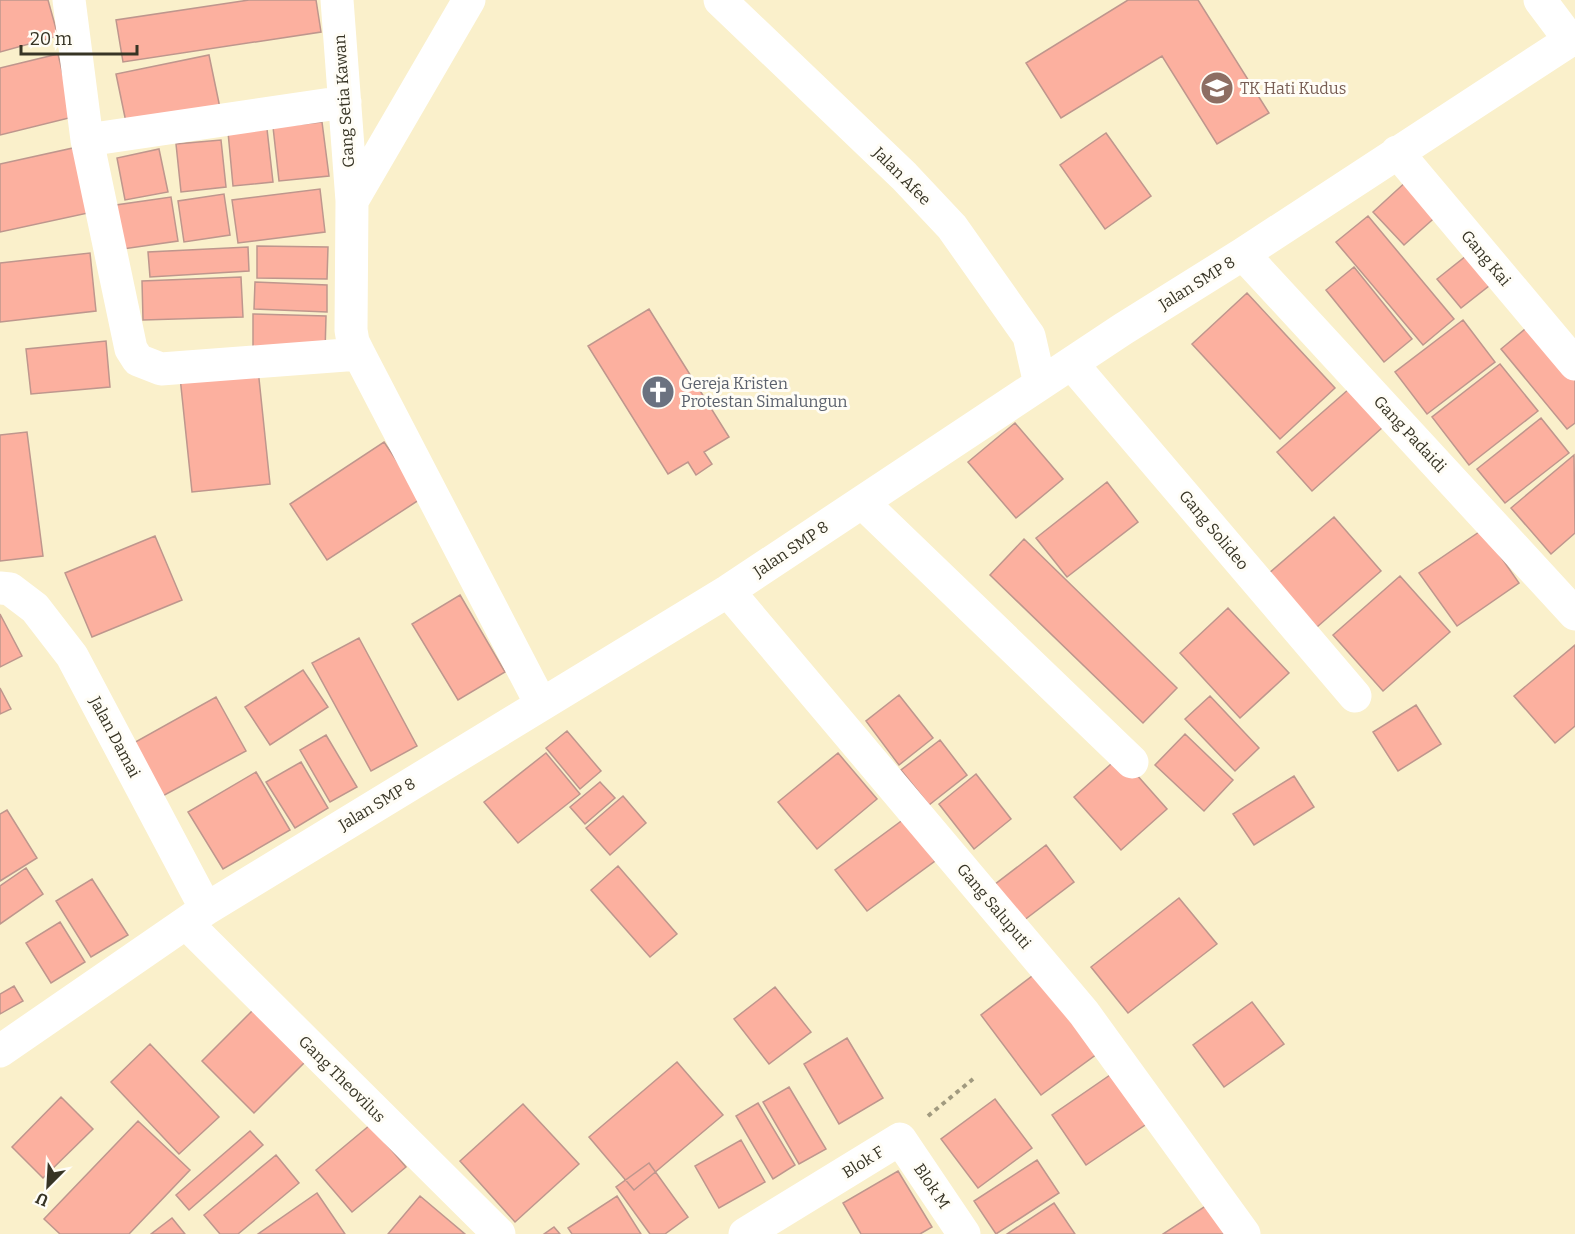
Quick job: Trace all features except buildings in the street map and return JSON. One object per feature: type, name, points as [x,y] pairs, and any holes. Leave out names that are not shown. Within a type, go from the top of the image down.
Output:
[{"type":"street","points":[[69,0],[87,140],[131,350],[138,360],[161,369],[359,354]]},
{"type":"street","name":"Gang Setia Kawan","points":[[337,0],[352,201],[351,330],[353,342],[541,704]]},
{"type":"street","points":[[352,201],[469,0]]},
{"type":"street","name":"Jalan Afee","points":[[720,0],[896,168],[952,227],[1029,336],[1040,384]]},
{"type":"street","points":[[1540,0],[1572,38]]},
{"type":"street","name":"Jalan SMP 8","points":[[0,1051],[196,916],[728,591],[1123,329],[1244,254],[1572,38]]},
{"type":"street","points":[[87,140],[345,102]]},
{"type":"street","name":"Gang Kai","points":[[1397,152],[1575,364]]},
{"type":"street","name":"Gang Padaidi","points":[[1244,254],[1570,599]]},
{"type":"street","name":"Gang Solideo","points":[[1072,364],[1355,696]]},
{"type":"street","points":[[862,502],[1132,762]]},
{"type":"street","name":"Jalan Damai","points":[[0,588],[10,589],[35,608],[72,656],[196,916]]},
{"type":"street","name":"Gang Saluputi","points":[[728,591],[1084,1013],[1244,1234]]},
{"type":"street","name":"Gang Theovilus","points":[[196,916],[499,1234]]},
{"type":"street","name":"Blok F","points":[[745,1234],[900,1139]]},
{"type":"street","name":"Blok M","points":[[900,1139],[964,1234]]},
{"type":"path","name":"Blok F","points":[[900,1139],[973,1079]]},
{"type":"place","name":"TK Hati Kudus","points":[[1217,88]]},
{"type":"place","name":"Gereja Kristen Protestan Simalungun","points":[[658,392]]}]
